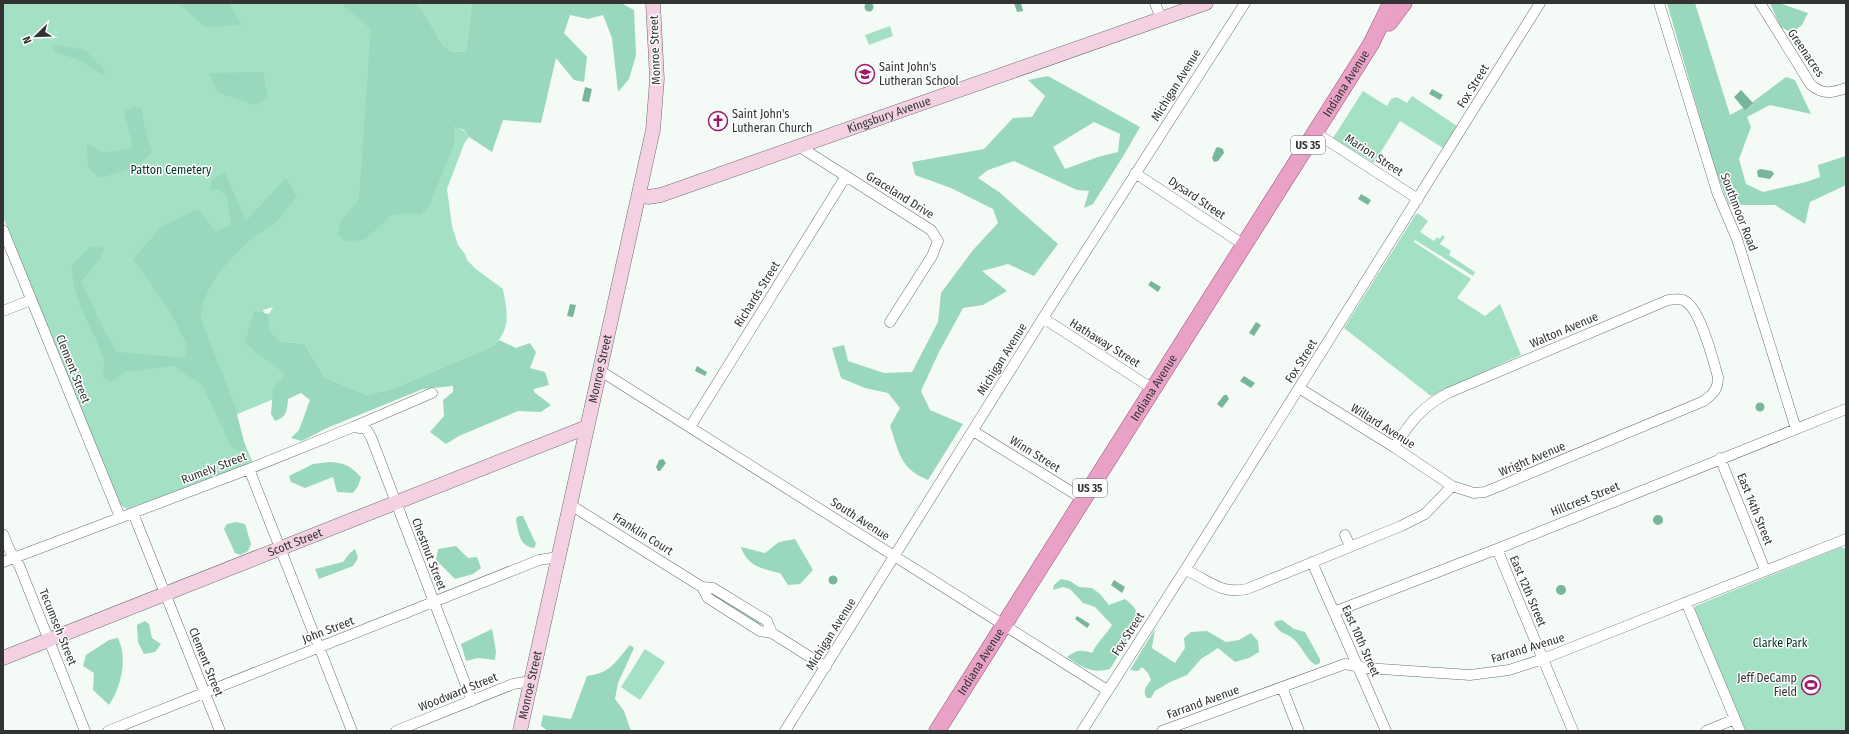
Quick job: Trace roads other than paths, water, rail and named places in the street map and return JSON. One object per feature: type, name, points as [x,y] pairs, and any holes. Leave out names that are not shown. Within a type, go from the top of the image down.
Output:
[{"type":"main road","name":"Indiana Avenue","points":[[937,731],[1316,133],[1371,44],[1391,3]]},
{"type":"main road","name":"Indiana Avenue","points":[[1371,44],[1404,3]]},
{"type":"street","name":"Monroe Street","points":[[520,731],[653,130],[656,100],[653,3]]},
{"type":"street","points":[[1155,3],[1161,19]]},
{"type":"street","name":"Kingsbury Avenue","points":[[639,195],[648,197],[661,195],[1206,3]]},
{"type":"street","name":"Michigan Avenue","points":[[785,731],[1043,318],[1245,3]]},
{"type":"street","name":"Fox Street","points":[[1082,731],[1185,570],[1540,3]]},
{"type":"street","name":"Southmoor Road","points":[[1659,3],[1716,192],[1737,239],[1796,429]]},
{"type":"street","name":"Greenacres","points":[[1760,3],[1811,85],[1822,93],[1836,92],[1846,88]]},
{"type":"street","name":"Marion Street","points":[[1316,133],[1418,199]]},
{"type":"street","points":[[800,147],[846,176]]},
{"type":"street","name":"Dysard Street","points":[[1136,174],[1244,245]]},
{"type":"street","name":"Graceland Drive","points":[[846,176],[931,230],[938,241],[932,256],[890,322]]},
{"type":"street","name":"Richards Street","points":[[690,427],[846,176]]},
{"type":"street","name":"Clement Street","points":[[3,230],[120,517]]},
{"type":"street","points":[[3,311],[31,300]]},
{"type":"street","name":"Walton Avenue","points":[[1394,447],[1413,420],[1430,403],[1448,393],[1668,300],[1684,300],[1690,304],[1696,314],[1718,377]]},
{"type":"street","name":"Hathaway Street","points":[[1043,318],[1153,389]]},
{"type":"street","name":"South Avenue","points":[[599,370],[1107,690]]},
{"type":"street","name":"Wright Avenue","points":[[1452,486],[1474,493],[1485,492],[1704,401],[1715,392],[1718,377]]},
{"type":"street","name":"Willard Avenue","points":[[1299,388],[1394,447],[1452,486]]},
{"type":"street","name":"Rumely Street","points":[[3,562],[120,517],[133,514],[353,427],[432,393]]},
{"type":"street","name":"Hillcrest Street","points":[[1334,612],[1846,409]]},
{"type":"street","name":"Chestnut Street","points":[[353,427],[366,429],[371,437],[472,701]]},
{"type":"street","name":"Scott Street","points":[[3,658],[587,427]]},
{"type":"street","name":"Winn Street","points":[[973,431],[1083,499]]},
{"type":"street","name":"East 14th Street","points":[[1720,458],[1765,570]]},
{"type":"street","points":[[249,468],[352,731]]},
{"type":"street","points":[[1185,570],[1216,587],[1231,591],[1239,591],[1401,526],[1425,514],[1452,486]]},
{"type":"street","name":"Franklin Court","points":[[570,504],[702,587],[714,588],[767,621],[772,632],[826,667]]},
{"type":"street","name":"Clement Street","points":[[133,514],[220,731]]},
{"type":"street","name":"Tecumseh Street","points":[[3,534],[19,565],[85,731]]},
{"type":"street","points":[[1345,535],[1350,546]]},
{"type":"street","name":"Farrand Avenue","points":[[1162,731],[1345,664],[1358,667],[1470,675],[1509,670],[1543,659],[1846,539]]},
{"type":"street","name":"East 12th Street","points":[[1496,549],[1573,731]]},
{"type":"street","name":"John Street","points":[[108,731],[539,560],[558,557]]},
{"type":"street","name":"East 10th Street","points":[[1312,562],[1386,731]]},
{"type":"street","points":[[1686,602],[1740,731]]},
{"type":"street","name":"Woodward Street","points":[[396,731],[513,684],[531,681]]},
{"type":"street","points":[[1282,687],[1299,731]]},
{"type":"street","points":[[1706,731],[1735,719]]},
{"type":"place","name":"Saint John's Lutheran School","points":[[865,74]]},
{"type":"place","name":"Saint John's Lutheran Church","points":[[718,121]]},
{"type":"place","name":"Jeff DeCamp Field","points":[[1811,685]]},
{"type":"park label","name":"Patton Cemetery","points":[[171,170]]},
{"type":"park label","name":"Clarke Park","points":[[1780,643]]}]
